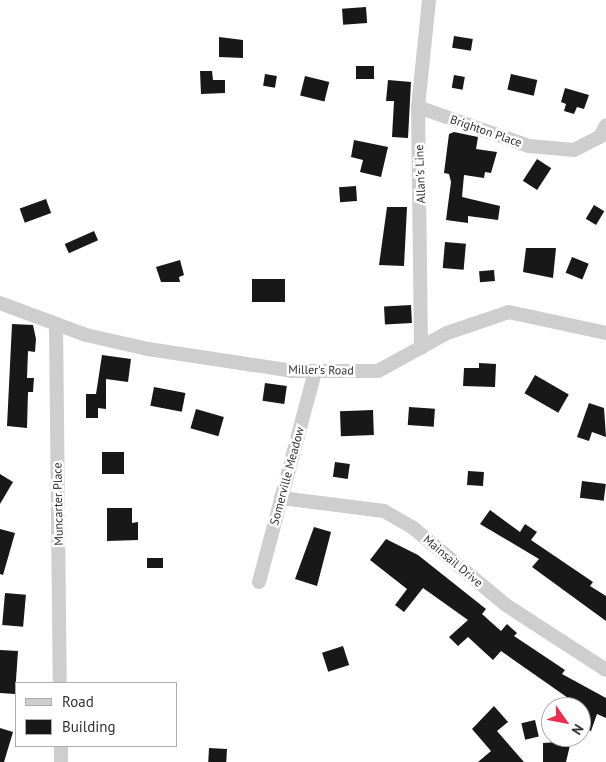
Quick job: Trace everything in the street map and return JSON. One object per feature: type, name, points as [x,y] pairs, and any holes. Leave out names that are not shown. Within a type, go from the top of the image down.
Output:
[{"type":"street","name":"Allan's Line","points":[[421,348],[418,107],[429,0]]},
{"type":"street","name":"Brighton Place","points":[[418,107],[529,146],[574,150],[600,137],[606,125]]},
{"type":"street","name":"Miller's Road","points":[[0,303],[56,324],[148,349],[315,371],[378,371],[448,333],[509,312],[606,333]]},
{"type":"street","name":"Muncarter Place","points":[[56,324],[60,682]]},
{"type":"street","name":"Somerville Meadow","points":[[259,582],[315,371]]},
{"type":"street","name":"Mainsail Drive","points":[[281,498],[384,511],[412,527],[506,605],[606,670]]},
{"type":"street","points":[[61,747],[61,762]]},
{"type":"building","points":[[366,7],[367,23],[343,25],[342,9]]},
{"type":"building","points":[[454,36],[473,39],[471,51],[452,48]]},
{"type":"building","points":[[219,37],[243,40],[243,58],[219,57]]},
{"type":"building","points":[[356,66],[374,66],[374,79],[356,79]]},
{"type":"building","points":[[200,71],[212,71],[213,80],[225,80],[225,93],[201,94]]},
{"type":"building","points":[[265,74],[277,76],[275,88],[263,86]]},
{"type":"building","points":[[511,74],[537,80],[534,96],[507,90]]},
{"type":"building","points":[[454,75],[465,77],[463,90],[452,88]]},
{"type":"building","points":[[305,76],[329,82],[324,101],[300,95]]},
{"type":"building","points":[[388,80],[411,82],[408,138],[392,137],[394,101],[386,101]]},
{"type":"building","points":[[565,88],[589,95],[584,109],[577,107],[574,114],[564,111],[566,104],[561,102]]},
{"type":"building","points":[[454,132],[478,137],[476,149],[497,152],[491,173],[485,172],[484,178],[464,175],[462,197],[500,206],[498,220],[468,216],[468,223],[446,220],[451,182],[449,174],[444,173],[449,134]]},
{"type":"building","points":[[354,140],[388,147],[381,177],[360,172],[363,160],[351,157]]},
{"type":"building","points":[[537,159],[551,168],[537,190],[523,181]]},
{"type":"building","points":[[356,186],[357,201],[340,202],[339,187]]},
{"type":"building","points":[[46,199],[51,213],[25,223],[20,209]]},
{"type":"building","points":[[594,205],[604,211],[596,225],[586,219]]},
{"type":"building","points":[[387,207],[407,207],[404,266],[379,265]]},
{"type":"building","points":[[94,231],[98,240],[69,253],[65,244]]},
{"type":"building","points":[[445,242],[466,244],[464,270],[443,268]]},
{"type":"building","points":[[526,248],[556,248],[553,278],[523,272]]},
{"type":"building","points":[[572,257],[589,264],[582,280],[566,273]]},
{"type":"building","points":[[180,260],[184,275],[179,277],[180,282],[161,282],[156,267]]},
{"type":"building","points":[[494,270],[495,281],[480,282],[479,271]]},
{"type":"building","points":[[252,279],[285,279],[285,302],[252,302]]},
{"type":"building","points":[[411,305],[412,323],[385,324],[384,306]]},
{"type":"building","points":[[12,324],[33,325],[36,339],[35,352],[28,351],[27,378],[34,378],[33,392],[28,392],[27,428],[7,426]]},
{"type":"building","points":[[102,355],[131,359],[128,382],[106,379],[106,409],[98,408],[98,418],[86,418],[86,394],[96,394]]},
{"type":"building","points":[[479,363],[496,364],[495,387],[463,386],[464,368],[479,368]]},
{"type":"building","points":[[535,375],[569,394],[558,413],[524,393]]},
{"type":"building","points":[[265,383],[287,386],[284,404],[262,401]]},
{"type":"building","points":[[154,387],[185,393],[182,412],[150,406]]},
{"type":"building","points":[[589,403],[604,408],[606,437],[592,432],[589,441],[577,437]]},
{"type":"building","points":[[409,407],[435,409],[434,427],[408,425]]},
{"type":"building","points":[[196,409],[224,417],[218,436],[190,428]]},
{"type":"building","points":[[373,410],[374,435],[341,436],[340,411]]},
{"type":"building","points":[[102,452],[124,452],[124,474],[102,474]]},
{"type":"building","points":[[335,462],[350,464],[348,479],[333,477]]},
{"type":"building","points":[[468,471],[484,472],[483,486],[467,485]]},
{"type":"building","points":[[0,474],[13,482],[0,504]]},
{"type":"building","points":[[582,481],[606,484],[604,501],[580,498]]},
{"type":"building","points":[[107,508],[132,508],[132,523],[138,522],[138,540],[107,541]]},
{"type":"building","points":[[490,510],[520,532],[525,524],[537,532],[531,540],[593,582],[590,586],[606,596],[606,621],[532,567],[539,559],[480,524]]},
{"type":"building","points":[[314,527],[331,532],[317,586],[295,579]]},
{"type":"building","points":[[0,529],[15,533],[3,575],[0,574]]},
{"type":"building","points":[[386,539],[418,555],[486,609],[482,614],[501,631],[507,624],[517,633],[514,636],[565,670],[562,674],[606,698],[606,718],[597,714],[591,731],[591,697],[567,697],[501,651],[493,660],[468,637],[458,646],[449,637],[468,620],[423,588],[404,612],[395,605],[407,589],[370,560]]},
{"type":"building","points":[[147,558],[163,558],[163,568],[147,568]]},
{"type":"building","points":[[5,593],[26,595],[23,627],[2,625]]},
{"type":"building","points":[[343,646],[349,665],[328,672],[322,653]]},
{"type":"building","points":[[0,650],[18,651],[15,694],[0,693]]},
{"type":"building","points":[[494,706],[508,722],[497,731],[524,762],[478,762],[491,751],[472,729]]},
{"type":"building","points":[[535,720],[539,737],[525,740],[521,723]]},
{"type":"building","points":[[0,728],[13,732],[4,762],[0,762]]},
{"type":"building","points":[[543,747],[570,747],[566,762],[543,762]]},
{"type":"building","points":[[209,748],[227,749],[226,762],[208,762]]}]
